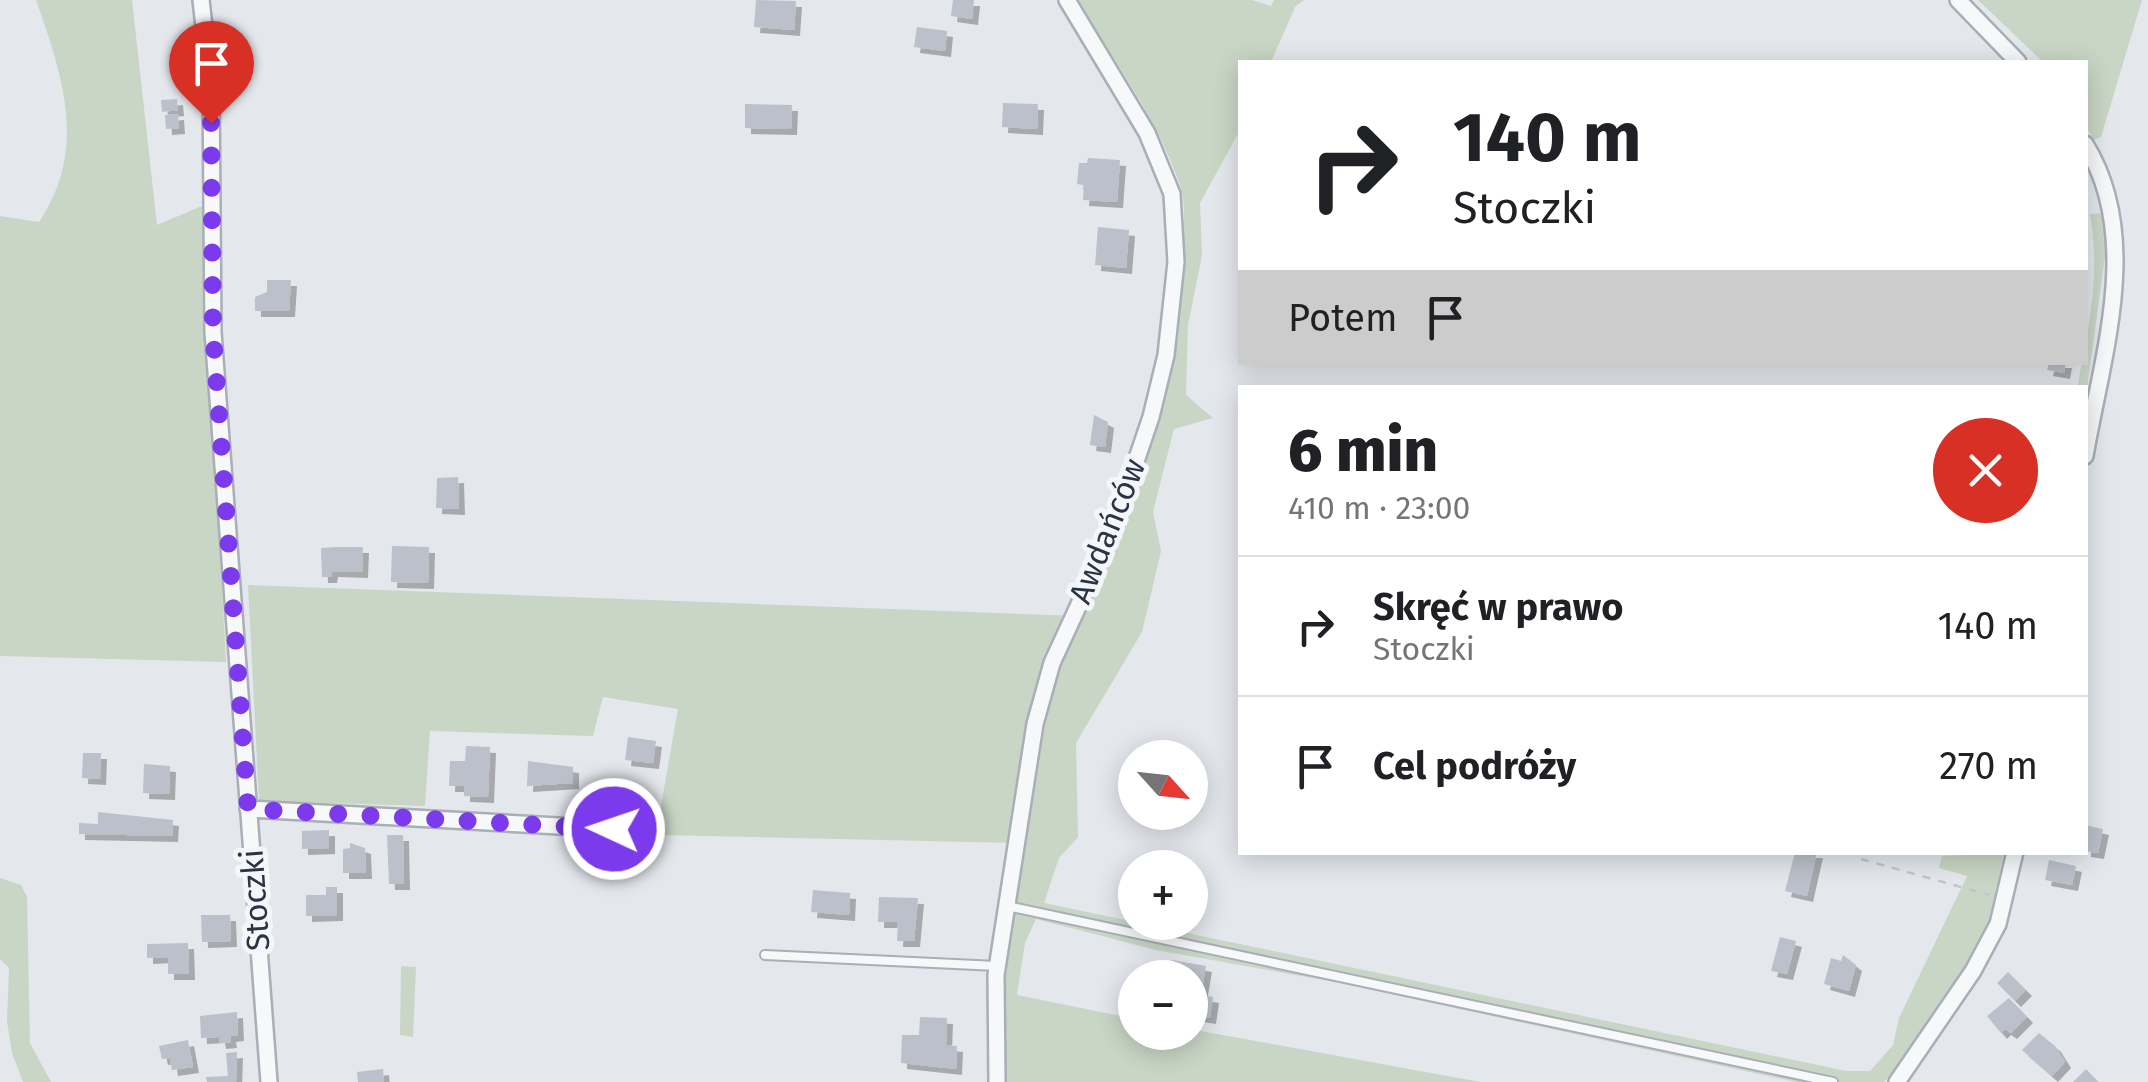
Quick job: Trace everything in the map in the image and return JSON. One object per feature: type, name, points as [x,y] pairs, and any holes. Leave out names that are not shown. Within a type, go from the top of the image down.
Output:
[{"type":"street","name":"Stoczki","points":[[201,0],[211,88],[213,332],[269,1082]]},
{"type":"street","name":"Awdańców","points":[[997,1082],[997,966],[1034,724],[1052,663],[1111,535],[1150,417],[1166,355],[1176,262],[1172,194],[1147,133],[1067,0]]},
{"type":"street","points":[[1958,0],[2016,60]]},
{"type":"street","points":[[2088,151],[2116,218],[2116,270],[2088,438]]},
{"type":"street","points":[[248,809],[650,831]]},
{"type":"street","points":[[1897,1082],[1973,971],[1998,924],[2014,855]]},
{"type":"lane","points":[[1007,906],[1833,1082]]},
{"type":"lane","points":[[765,955],[997,966]]},
{"type":"path","points":[[1860,859],[2004,899]]},
{"type":"green space","points":[[36,0],[132,0],[157,225],[202,206],[226,662],[0,656],[0,216],[39,222],[54,195],[67,140],[62,85]]},
{"type":"green space","points":[[1076,0],[1252,0],[1271,6],[1274,0],[1304,0],[1295,7],[1272,60],[1238,60],[1238,134],[1200,203],[1202,255],[1188,325],[1186,395],[1213,418],[1174,429],[1153,512],[1161,551],[1142,632],[1076,743],[1078,837],[1059,858],[1044,903],[1118,919],[1118,940],[1208,937],[1846,1071],[1870,1071],[1893,1045],[1899,1018],[1967,876],[1939,868],[1942,856],[2004,855],[1987,928],[1927,1029],[1884,1082],[1796,1082],[1335,982],[1156,950],[1036,919],[1025,943],[1017,995],[1118,1016],[1118,1050],[1208,1050],[1208,1032],[1480,1082],[989,1082],[987,989],[1013,843],[660,835],[658,823],[678,709],[603,697],[593,736],[430,731],[425,806],[259,801],[248,585],[1076,616],[1143,439],[1177,302],[1183,201],[1159,136]]},
{"type":"green space","points":[[1978,0],[2142,0],[2101,137],[2094,140],[2088,130],[2088,60],[2041,60]]},
{"type":"green space","points":[[2101,213],[2107,242],[2087,385],[2078,385],[2081,365],[2088,365],[2094,281],[2090,214]]},
{"type":"green space","points":[[0,878],[21,885],[27,897],[30,1043],[51,1082],[23,1082],[12,1053],[7,1021],[9,968],[0,959]]},
{"type":"green space","points":[[401,966],[416,967],[413,1037],[400,1035]]},
{"type":"building","points":[[756,0],[796,1],[794,30],[754,27]]},
{"type":"building","points":[[953,0],[974,0],[972,19],[951,16]]},
{"type":"building","points":[[917,27],[947,31],[945,51],[914,47]]},
{"type":"building","points":[[177,99],[178,110],[162,112],[161,100]]},
{"type":"building","points":[[1003,103],[1038,104],[1037,129],[1002,127]]},
{"type":"building","points":[[745,104],[792,105],[791,129],[745,128]]},
{"type":"building","points":[[178,114],[179,128],[166,129],[165,115]]},
{"type":"building","points":[[1088,158],[1120,160],[1117,202],[1083,200],[1084,185],[1077,184],[1079,163],[1087,163]]},
{"type":"building","points":[[1098,227],[1129,230],[1126,268],[1095,265]]},
{"type":"building","points":[[267,280],[291,280],[289,311],[255,311],[255,297],[267,292]]},
{"type":"building","points":[[2048,365],[2065,365],[2064,373],[2047,370]]},
{"type":"building","points":[[1094,415],[1108,422],[1105,447],[1090,445]]},
{"type":"building","points":[[458,477],[459,509],[436,508],[437,478]]},
{"type":"building","points":[[392,546],[429,547],[428,583],[391,582]]},
{"type":"building","points":[[363,547],[362,572],[332,571],[331,577],[322,577],[321,548]]},
{"type":"building","points":[[628,737],[656,741],[653,763],[625,760]]},
{"type":"building","points":[[466,746],[490,747],[488,797],[464,796],[464,786],[449,786],[450,761],[465,761]]},
{"type":"building","points":[[83,753],[101,753],[100,779],[82,778]]},
{"type":"building","points":[[528,761],[573,767],[573,783],[527,786]]},
{"type":"building","points":[[144,764],[170,766],[169,794],[143,793]]},
{"type":"building","points":[[98,812],[173,820],[172,836],[79,834],[79,823],[98,824]]},
{"type":"building","points":[[2088,826],[2103,829],[2098,853],[2088,851]]},
{"type":"building","points":[[329,830],[329,848],[302,849],[302,831]]},
{"type":"building","points":[[387,835],[403,835],[404,884],[389,884]]},
{"type":"building","points":[[350,843],[365,848],[366,873],[343,873],[343,849],[350,848]]},
{"type":"building","points":[[1794,855],[1816,855],[1807,896],[1785,891]]},
{"type":"building","points":[[2049,860],[2076,866],[2072,885],[2045,880]]},
{"type":"building","points":[[326,887],[337,887],[337,915],[306,916],[306,895],[326,895]]},
{"type":"building","points":[[813,890],[850,893],[849,915],[811,912]]},
{"type":"building","points":[[879,897],[918,898],[914,941],[897,941],[898,922],[878,922]]},
{"type":"building","points":[[201,915],[230,915],[231,941],[202,942]]},
{"type":"building","points":[[1780,937],[1796,941],[1787,974],[1771,971]]},
{"type":"building","points":[[188,943],[189,974],[168,974],[168,957],[147,958],[147,944]]},
{"type":"building","points":[[1843,955],[1856,965],[1849,991],[1824,984],[1831,958],[1841,961]]},
{"type":"building","points":[[2008,972],[2026,990],[2015,1001],[1997,983]]},
{"type":"building","points":[[1208,996],[1213,997],[1208,1018]]},
{"type":"building","points":[[2009,998],[2027,1017],[2011,1033],[2005,1029],[2001,1033],[1987,1016]]},
{"type":"building","points":[[237,1012],[238,1035],[230,1036],[231,1042],[220,1043],[219,1037],[201,1038],[200,1016]]},
{"type":"building","points":[[920,1017],[947,1018],[946,1045],[957,1046],[956,1069],[901,1063],[902,1035],[919,1035]]},
{"type":"building","points":[[2039,1033],[2055,1046],[2065,1062],[2052,1076],[2022,1050]]},
{"type":"building","points":[[188,1040],[193,1067],[172,1070],[170,1058],[162,1059],[159,1046]]},
{"type":"building","points":[[237,1052],[236,1082],[207,1082],[206,1077],[228,1076],[226,1053]]},
{"type":"building","points":[[383,1069],[384,1082],[358,1082],[357,1072]]},
{"type":"building","points":[[2086,1069],[2098,1082],[2073,1082]]},
{"type":"route","points":[[211,123],[213,332],[248,809],[614,829]]}]
